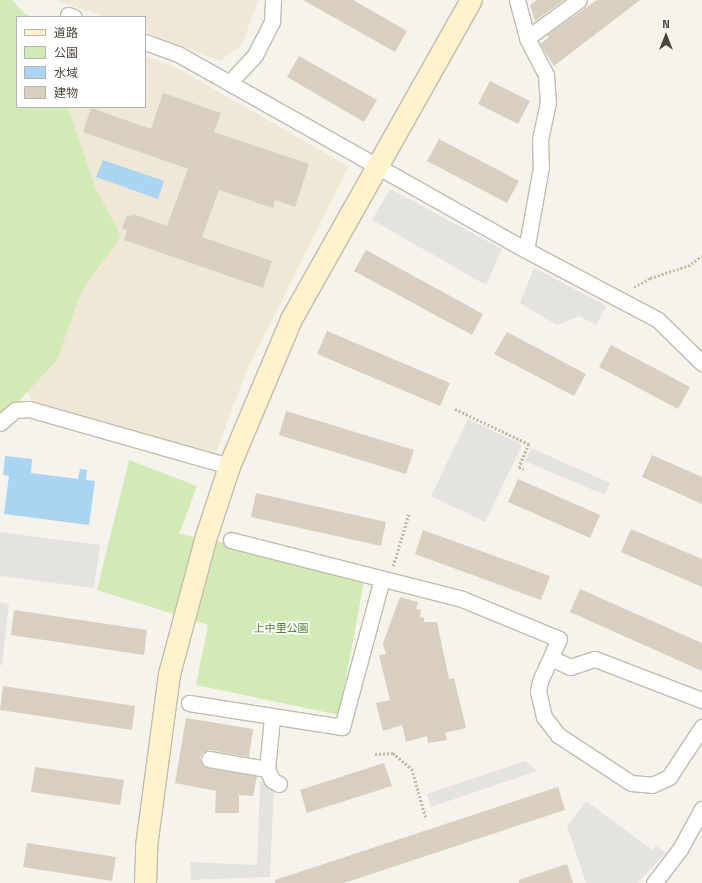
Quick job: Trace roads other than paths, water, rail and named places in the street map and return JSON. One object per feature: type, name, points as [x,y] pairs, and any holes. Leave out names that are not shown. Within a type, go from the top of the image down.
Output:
[{"type":"street","points":[[230,82],[255,55],[272,21],[273,0]]},
{"type":"street","points":[[145,883],[146,846],[169,674],[206,536],[229,466],[291,319],[377,164],[471,0]]},
{"type":"street","points":[[517,0],[527,38],[546,75],[548,102],[540,140],[541,167],[526,250]]},
{"type":"street","points":[[527,38],[579,0]]},
{"type":"street","points":[[146,42],[178,54],[230,82],[377,164],[526,250],[658,320],[702,363]]},
{"type":"street","points":[[0,423],[15,410],[29,409],[229,466]]},
{"type":"street","points":[[231,540],[462,599],[559,640],[540,681],[538,691],[542,711],[551,728],[631,782],[652,785],[669,777],[702,727]]},
{"type":"street","points":[[189,703],[272,718],[342,727],[386,579]]},
{"type":"street","points":[[551,658],[570,667],[595,659],[702,700]]},
{"type":"street","points":[[272,718],[266,768],[272,780],[279,784]]},
{"type":"street","points":[[209,760],[266,768]]},
{"type":"street","points":[[654,883],[680,848],[702,809]]},
{"type":"water","points":[[103,160],[164,181],[158,199],[96,177]]},
{"type":"water","points":[[5,456],[32,459],[31,473],[78,479],[80,469],[87,470],[86,480],[95,481],[89,525],[4,514],[9,476],[3,475]]},
{"type":"park label","name":"上中里公園","points":[[281,628]]}]
